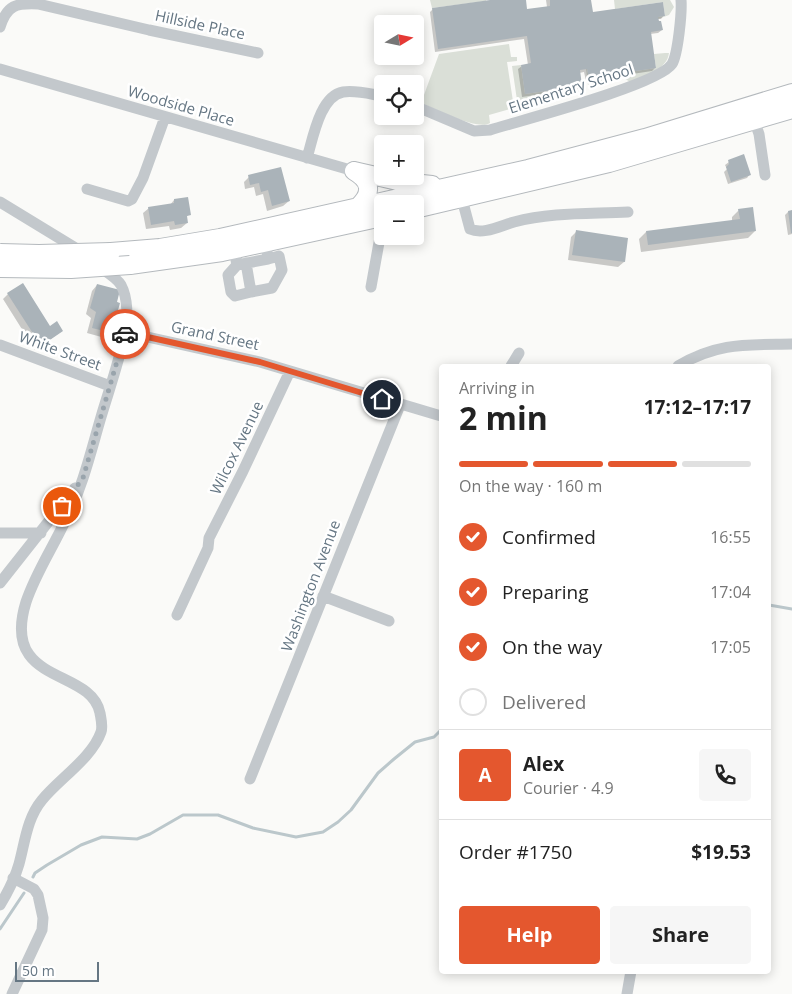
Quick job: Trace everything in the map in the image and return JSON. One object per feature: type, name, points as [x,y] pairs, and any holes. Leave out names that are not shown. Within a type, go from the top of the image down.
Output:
[{"type":"highway","points":[[424,206],[463,191],[792,93]]},
{"type":"highway","points":[[0,253],[111,252],[190,244],[358,207],[463,191],[610,163],[792,108]]},
{"type":"highway","points":[[354,171],[416,184],[463,191]]},
{"type":"highway","points":[[354,171],[366,181],[368,187],[368,194],[358,207]]},
{"type":"highway","points":[[0,268],[71,269],[192,258],[239,259],[374,219]]},
{"type":"street","name":"Elementary School","points":[[424,110],[474,131],[490,130],[641,83],[672,64],[682,13],[681,0]]},
{"type":"street","name":"Hillside Place","points":[[0,27],[5,13],[13,6],[38,4],[258,53]]},
{"type":"street","name":"Woodside Place","points":[[0,69],[354,171]]},
{"type":"street","points":[[307,158],[322,112],[327,101],[334,94],[355,92],[374,95]]},
{"type":"street","points":[[87,189],[128,201],[132,199],[143,178],[165,117]]},
{"type":"street","points":[[754,120],[759,134],[765,175]]},
{"type":"street","points":[[463,191],[470,229],[475,231],[484,231],[516,222],[568,213],[628,212]]},
{"type":"street","points":[[0,202],[80,250],[121,284],[127,303],[125,332],[83,478],[68,517],[26,600],[20,622],[21,638],[29,656],[43,669],[91,694],[99,707],[102,721],[101,731],[93,747],[41,801],[27,831],[14,878],[0,905]]},
{"type":"street","points":[[371,286],[379,245]]},
{"type":"street","points":[[239,259],[228,275],[231,292],[235,296],[272,288],[282,270],[279,256],[266,251]]},
{"type":"street","points":[[239,259],[251,292]]},
{"type":"street","name":"Grand Street","points":[[125,332],[260,362],[439,415]]},
{"type":"street","points":[[681,364],[691,358],[716,349],[755,344],[792,344]]},
{"type":"street","name":"White Street","points":[[0,345],[110,386]]},
{"type":"street","points":[[512,364],[519,353]]},
{"type":"street","name":"Wilcox Avenue","points":[[177,614],[208,548],[209,538],[290,371]]},
{"type":"street","name":"Washington Avenue","points":[[250,779],[400,405]]},
{"type":"street","points":[[0,583],[83,478]]},
{"type":"street","points":[[0,533],[41,533]]},
{"type":"street","points":[[323,596],[389,621]]},
{"type":"street","points":[[12,994],[42,930],[43,918],[38,895],[34,889],[14,878]]},
{"type":"street","points":[[627,994],[630,974]]},
{"type":"shaded area","points":[[430,0],[486,0],[486,1],[432,8]]},
{"type":"shaded area","points":[[614,0],[670,0],[674,7],[669,15],[658,19],[658,17],[665,16],[663,2],[615,9]]},
{"type":"shaded area","points":[[509,44],[511,57],[517,57],[517,61],[507,62],[514,108],[489,115],[490,123],[484,125],[467,122],[424,104],[424,95],[439,54]]},
{"type":"shaded area","points":[[669,53],[664,64],[654,72],[630,82],[621,76],[588,85],[586,69],[589,78],[656,68],[654,54]]},
{"type":"shaded area","points":[[521,65],[525,94],[570,88],[571,92],[518,107],[512,66]]},
{"type":"building","points":[[490,0],[526,0],[527,9],[550,6],[550,0],[591,0],[593,12],[663,2],[665,16],[658,17],[663,30],[651,32],[656,68],[589,78],[587,69],[580,70],[582,86],[525,94],[521,65],[531,63],[527,36],[438,49],[432,8]]},
{"type":"building","points":[[744,154],[751,175],[731,182],[726,167],[729,164],[728,160]]},
{"type":"building","points":[[281,167],[290,201],[272,206],[268,190],[261,192],[259,183],[250,185],[248,175]]},
{"type":"building","points":[[188,197],[191,215],[187,216],[188,223],[175,225],[174,221],[151,225],[148,207],[174,203],[174,199]]},
{"type":"building","points":[[753,207],[756,231],[648,245],[646,231],[740,219],[738,209]]},
{"type":"building","points":[[792,210],[792,233],[791,233],[788,211]]},
{"type":"building","points":[[576,230],[628,238],[625,262],[572,255]]},
{"type":"building","points":[[23,283],[50,326],[57,321],[63,331],[41,346],[7,293]]},
{"type":"building","points":[[97,284],[120,290],[117,302],[120,303],[112,333],[92,328],[96,312],[90,308]]},
{"type":"waterway","points":[[771,605],[792,609]]},
{"type":"waterway","points":[[33,877],[35,873],[81,845],[102,837],[137,839],[150,834],[183,815],[218,815],[253,828],[296,837],[323,832],[351,810],[378,773],[394,759],[415,742],[434,737],[439,732]]},
{"type":"waterway","points":[[0,929],[24,893]]},
{"type":"way so far","points":[[62,506],[83,478],[125,334]]},
{"type":"route","points":[[125,334],[125,332],[260,362],[382,399]]}]
